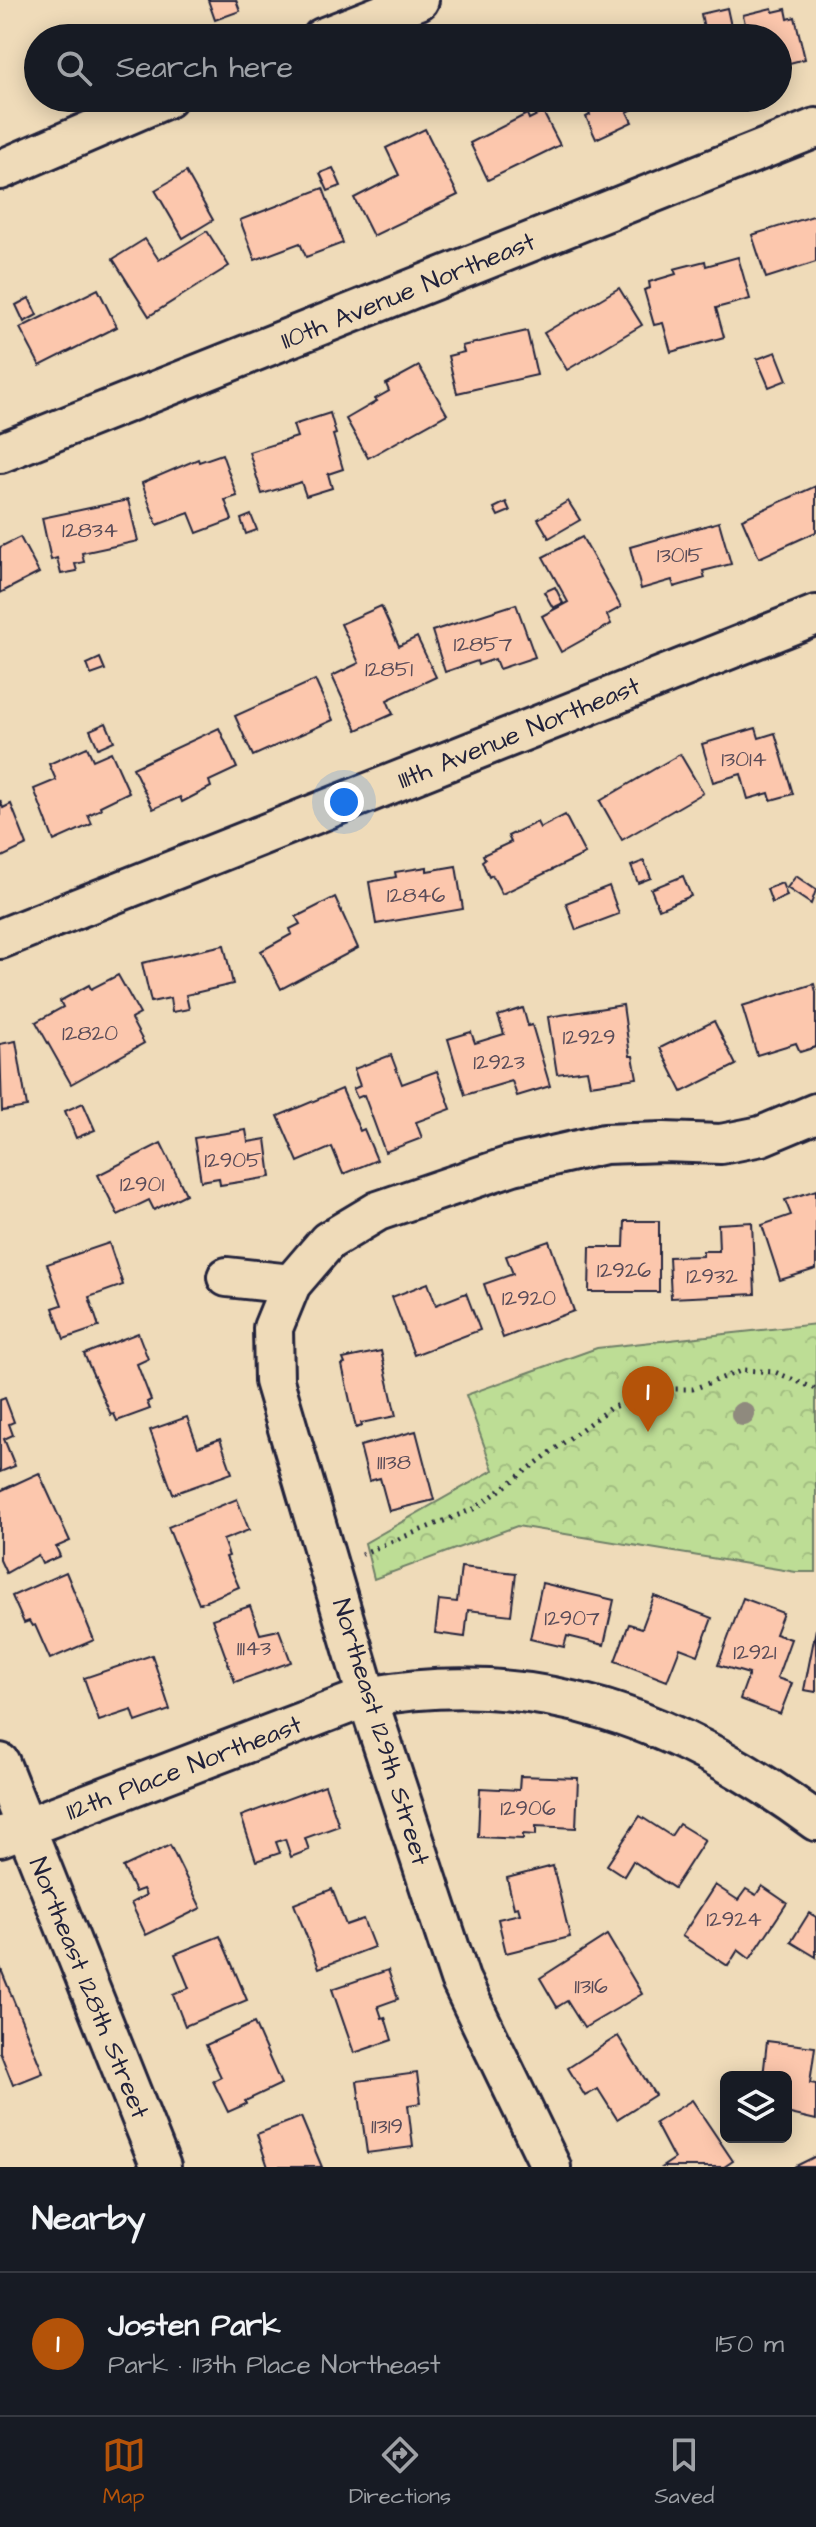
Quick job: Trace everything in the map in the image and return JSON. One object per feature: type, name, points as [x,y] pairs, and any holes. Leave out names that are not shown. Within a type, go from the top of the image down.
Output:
[{"type":"street","points":[[358,24],[419,0]]},
{"type":"street","points":[[0,170],[135,112]]},
{"type":"street","name":"110th Avenue Northeast","points":[[0,453],[816,128]]},
{"type":"street","name":"111th Avenue Northeast","points":[[0,939],[816,615]]},
{"type":"street","name":"Northeast 129th Street","points":[[551,2167],[460,1979],[367,1697],[274,1381],[273,1328],[291,1284],[328,1241],[378,1211],[513,1165],[604,1144],[721,1144],[761,1136],[816,1113]]},
{"type":"street","points":[[227,1277],[291,1284]]},
{"type":"street","name":"112th Place Northeast","points":[[12,1833],[367,1697],[465,1687],[520,1690],[579,1702],[634,1719],[718,1756],[816,1821]]},
{"type":"street","name":"Northeast 128th Street","points":[[0,1763],[12,1833],[161,2167]]},
{"type":"path","points":[[330,1566],[476,1508],[610,1408],[664,1389],[693,1389],[743,1370],[775,1372],[816,1389]]},
{"type":"green space","points":[[816,1324],[816,1572],[796,1572],[517,1526],[374,1579],[365,1543],[493,1470],[466,1395],[597,1348]]},
{"type":"building","points":[[208,0],[236,0],[240,11],[215,20]]},
{"type":"building","points":[[727,8],[730,24],[703,24],[701,14]]},
{"type":"building","points":[[772,8],[773,12],[786,9],[788,19],[795,17],[805,59],[792,62],[792,24],[745,24],[743,15]]},
{"type":"building","points":[[543,112],[560,145],[488,180],[470,143],[527,114],[529,119]]},
{"type":"building","points":[[589,112],[627,112],[632,122],[596,139],[586,117],[590,115]]},
{"type":"building","points":[[425,129],[458,195],[373,236],[354,198],[399,175],[386,148]]},
{"type":"building","points":[[333,168],[341,186],[328,191],[320,173]]},
{"type":"building","points":[[186,172],[213,220],[183,238],[155,190]]},
{"type":"building","points":[[323,188],[343,243],[306,257],[300,243],[255,260],[240,220]]},
{"type":"building","points":[[816,215],[816,262],[766,278],[752,235]]},
{"type":"building","points":[[207,231],[229,266],[149,316],[113,259],[145,239],[159,260]]},
{"type":"building","points":[[738,257],[750,299],[716,308],[724,337],[671,352],[663,323],[654,325],[644,290],[650,288],[649,282],[676,274],[674,269],[705,261],[706,266]]},
{"type":"building","points":[[619,288],[642,325],[567,370],[544,333]]},
{"type":"building","points":[[98,289],[117,327],[40,366],[20,328]]},
{"type":"building","points":[[29,298],[37,315],[24,322],[16,305]]},
{"type":"building","points":[[527,331],[537,375],[457,393],[448,356],[464,352],[462,346]]},
{"type":"building","points":[[776,352],[787,380],[769,387],[757,359]]},
{"type":"building","points":[[419,366],[447,414],[368,458],[346,419],[389,391],[386,384]]},
{"type":"building","points":[[330,413],[343,469],[328,474],[332,488],[306,496],[301,482],[262,494],[249,452],[297,437],[293,425]]},
{"type":"building","points":[[222,454],[237,496],[225,500],[232,520],[197,533],[189,513],[157,525],[142,483],[198,459],[199,462]]},
{"type":"building","points":[[816,486],[816,532],[759,558],[742,519]]},
{"type":"building","points":[[128,500],[138,541],[82,553],[84,562],[75,564],[77,571],[61,574],[57,558],[51,560],[42,518]]},
{"type":"building","points":[[568,501],[580,520],[549,538],[538,519]]},
{"type":"building","points":[[506,502],[510,511],[498,516],[494,508]]},
{"type":"building","points":[[251,515],[257,530],[246,534],[241,519]]},
{"type":"building","points":[[719,522],[731,564],[703,571],[705,578],[674,587],[672,580],[641,589],[630,547]]},
{"type":"building","points":[[20,537],[39,573],[0,593],[0,547]]},
{"type":"building","points":[[582,537],[621,607],[607,615],[611,624],[561,652],[542,616],[568,602],[543,557]]},
{"type":"building","points":[[555,587],[563,603],[553,608],[544,592]]},
{"type":"building","points":[[516,604],[535,657],[499,669],[495,659],[478,665],[477,661],[445,672],[432,631]]},
{"type":"building","points":[[381,606],[399,646],[417,637],[436,677],[387,700],[393,714],[357,730],[332,676],[359,663],[341,624]]},
{"type":"building","points":[[100,658],[105,670],[91,675],[87,664]]},
{"type":"building","points":[[315,680],[333,720],[253,756],[235,716]]},
{"type":"building","points":[[106,723],[114,741],[98,748],[90,730]]},
{"type":"building","points":[[219,728],[237,768],[209,781],[211,787],[182,802],[180,797],[153,809],[133,768]]},
{"type":"building","points":[[756,728],[759,738],[775,733],[793,794],[771,800],[769,793],[748,799],[741,774],[713,782],[702,744]]},
{"type":"building","points":[[87,747],[93,760],[111,752],[129,792],[88,815],[92,824],[54,841],[34,789],[56,780],[49,764]]},
{"type":"building","points":[[680,754],[703,793],[622,840],[600,801]]},
{"type":"building","points":[[0,800],[3,808],[11,804],[27,845],[0,858]]},
{"type":"building","points":[[565,815],[585,854],[502,894],[492,875],[489,877],[482,861],[485,859],[483,855],[511,842],[508,836],[537,822],[540,828]]},
{"type":"building","points":[[644,861],[651,878],[638,883],[631,866]]},
{"type":"building","points":[[456,866],[463,909],[376,924],[369,882],[396,877],[395,872]]},
{"type":"building","points":[[683,876],[691,896],[659,909],[651,889]]},
{"type":"building","points":[[796,876],[816,890],[811,904],[787,888]]},
{"type":"building","points":[[782,883],[787,896],[772,903],[767,889]]},
{"type":"building","points":[[609,886],[619,914],[576,930],[566,903]]},
{"type":"building","points":[[335,897],[358,948],[281,989],[261,951],[292,934],[290,929],[300,924],[296,917]]},
{"type":"building","points":[[224,945],[233,984],[186,995],[189,1009],[172,1012],[170,998],[151,1002],[142,963]]},
{"type":"building","points":[[118,975],[140,1014],[131,1019],[144,1043],[71,1084],[36,1022],[63,1007],[60,1001],[89,985],[91,989]]},
{"type":"building","points":[[814,984],[816,1047],[800,1052],[796,1043],[757,1055],[742,1006]]},
{"type":"building","points":[[623,1005],[630,1056],[633,1056],[637,1078],[590,1085],[587,1070],[557,1074],[548,1017]]},
{"type":"building","points":[[523,1008],[528,1026],[532,1025],[550,1086],[517,1096],[512,1081],[465,1095],[448,1039],[471,1032],[475,1043],[504,1034],[498,1016]]},
{"type":"building","points":[[714,1021],[736,1065],[682,1092],[660,1048]]},
{"type":"building","points":[[16,1041],[27,1107],[2,1111],[0,1044]]},
{"type":"building","points":[[391,1055],[402,1084],[437,1071],[451,1109],[416,1122],[422,1138],[385,1152],[364,1095],[357,1098],[353,1089],[360,1086],[354,1069]]},
{"type":"building","points":[[342,1089],[360,1131],[364,1129],[377,1160],[343,1174],[332,1147],[298,1162],[278,1116]]},
{"type":"building","points":[[83,1103],[95,1130],[76,1138],[65,1111]]},
{"type":"building","points":[[246,1130],[248,1142],[266,1139],[271,1177],[220,1185],[219,1178],[201,1181],[194,1138]]},
{"type":"building","points":[[161,1143],[186,1194],[154,1210],[149,1200],[118,1215],[98,1175]]},
{"type":"building","points":[[816,1190],[816,1269],[780,1280],[762,1225],[791,1215],[785,1200]]},
{"type":"building","points":[[625,1221],[659,1221],[659,1292],[589,1292],[590,1247],[624,1247]]},
{"type":"building","points":[[752,1222],[755,1294],[671,1298],[669,1257],[703,1256],[703,1251],[719,1251],[718,1224]]},
{"type":"building","points":[[549,1241],[574,1311],[503,1338],[484,1284],[513,1274],[506,1256]]},
{"type":"building","points":[[109,1243],[123,1285],[89,1297],[99,1327],[64,1339],[53,1308],[62,1305],[47,1264]]},
{"type":"building","points":[[428,1283],[436,1305],[466,1293],[480,1330],[414,1355],[392,1297]]},
{"type":"building","points":[[138,1333],[148,1359],[137,1364],[151,1400],[147,1402],[150,1409],[117,1421],[114,1414],[111,1415],[84,1354]]},
{"type":"building","points":[[381,1351],[396,1416],[361,1423],[362,1426],[356,1428],[343,1359]]},
{"type":"building","points":[[5,1398],[14,1422],[9,1424],[13,1435],[4,1439],[15,1466],[0,1472],[0,1400]]},
{"type":"building","points":[[187,1417],[198,1447],[220,1439],[232,1473],[173,1494],[150,1430]]},
{"type":"building","points":[[416,1431],[434,1500],[389,1511],[380,1478],[369,1481],[360,1446]]},
{"type":"building","points":[[39,1473],[70,1541],[56,1547],[60,1556],[42,1564],[38,1555],[6,1573],[0,1560],[0,1491]]},
{"type":"building","points":[[237,1499],[249,1530],[223,1540],[229,1556],[226,1557],[239,1587],[199,1604],[168,1527]]},
{"type":"building","points":[[461,1567],[516,1573],[511,1615],[468,1610],[465,1637],[435,1633],[439,1600],[457,1602]]},
{"type":"building","points":[[66,1572],[94,1640],[50,1659],[35,1625],[32,1626],[29,1621],[24,1623],[12,1596]]},
{"type":"building","points":[[542,1583],[614,1600],[604,1645],[567,1636],[564,1647],[530,1639]]},
{"type":"building","points":[[654,1596],[712,1618],[698,1655],[680,1648],[667,1681],[615,1661],[629,1624],[642,1628]]},
{"type":"building","points":[[743,1598],[783,1613],[775,1634],[791,1639],[777,1678],[792,1683],[780,1714],[740,1699],[749,1674],[718,1665]]},
{"type":"building","points":[[250,1606],[260,1634],[279,1630],[291,1662],[235,1682],[212,1619]]},
{"type":"building","points":[[816,1629],[816,1692],[804,1690]]},
{"type":"building","points":[[152,1655],[170,1710],[136,1722],[132,1710],[99,1721],[84,1678]]},
{"type":"building","points":[[520,1776],[578,1778],[576,1828],[536,1826],[536,1835],[523,1834],[523,1839],[478,1837],[480,1788],[519,1790]]},
{"type":"building","points":[[325,1785],[339,1826],[305,1838],[309,1850],[291,1857],[285,1839],[276,1842],[280,1853],[256,1861],[241,1816]]},
{"type":"building","points":[[640,1816],[671,1836],[679,1824],[705,1840],[674,1888],[633,1861],[624,1876],[607,1865]]},
{"type":"building","points":[[170,1845],[201,1908],[146,1935],[131,1903],[146,1895],[143,1889],[135,1892],[123,1867]]},
{"type":"building","points":[[553,1866],[570,1937],[506,1953],[498,1919],[520,1914],[518,1907],[514,1908],[507,1878]]},
{"type":"building","points":[[715,1885],[738,1900],[746,1889],[756,1895],[762,1886],[787,1903],[750,1959],[738,1950],[728,1966],[682,1936]]},
{"type":"building","points":[[332,1889],[346,1925],[363,1919],[374,1947],[319,1968],[294,1904]]},
{"type":"building","points":[[809,1913],[816,1917],[816,1957],[791,1942]]},
{"type":"building","points":[[607,1935],[642,1994],[584,2028],[567,2001],[557,2007],[540,1978]]},
{"type":"building","points":[[220,1936],[247,2000],[185,2026],[173,1995],[189,1988],[175,1954]]},
{"type":"building","points":[[0,1967],[43,2073],[13,2085],[0,2052]]},
{"type":"building","points":[[388,1970],[398,1999],[378,2006],[392,2040],[354,2053],[332,1989]]},
{"type":"building","points":[[254,2023],[281,2084],[228,2112],[213,2081],[221,2077],[206,2045]]},
{"type":"building","points":[[618,2036],[655,2095],[617,2119],[598,2089],[585,2096],[568,2068]]},
{"type":"building","points":[[767,2041],[815,2047],[810,2083],[816,2084],[816,2120],[792,2114],[792,2071],[764,2071]]},
{"type":"building","points":[[417,2073],[421,2103],[408,2105],[413,2147],[367,2153],[357,2081]]},
{"type":"building","points":[[692,2100],[733,2161],[724,2167],[662,2167],[674,2159],[655,2123]]},
{"type":"building","points":[[301,2117],[322,2167],[268,2167],[257,2134]]},
{"type":"building","points":[[816,2156],[816,2167],[794,2167]]},
{"type":"place","name":"Josten Park","points":[[648,1432]]}]
